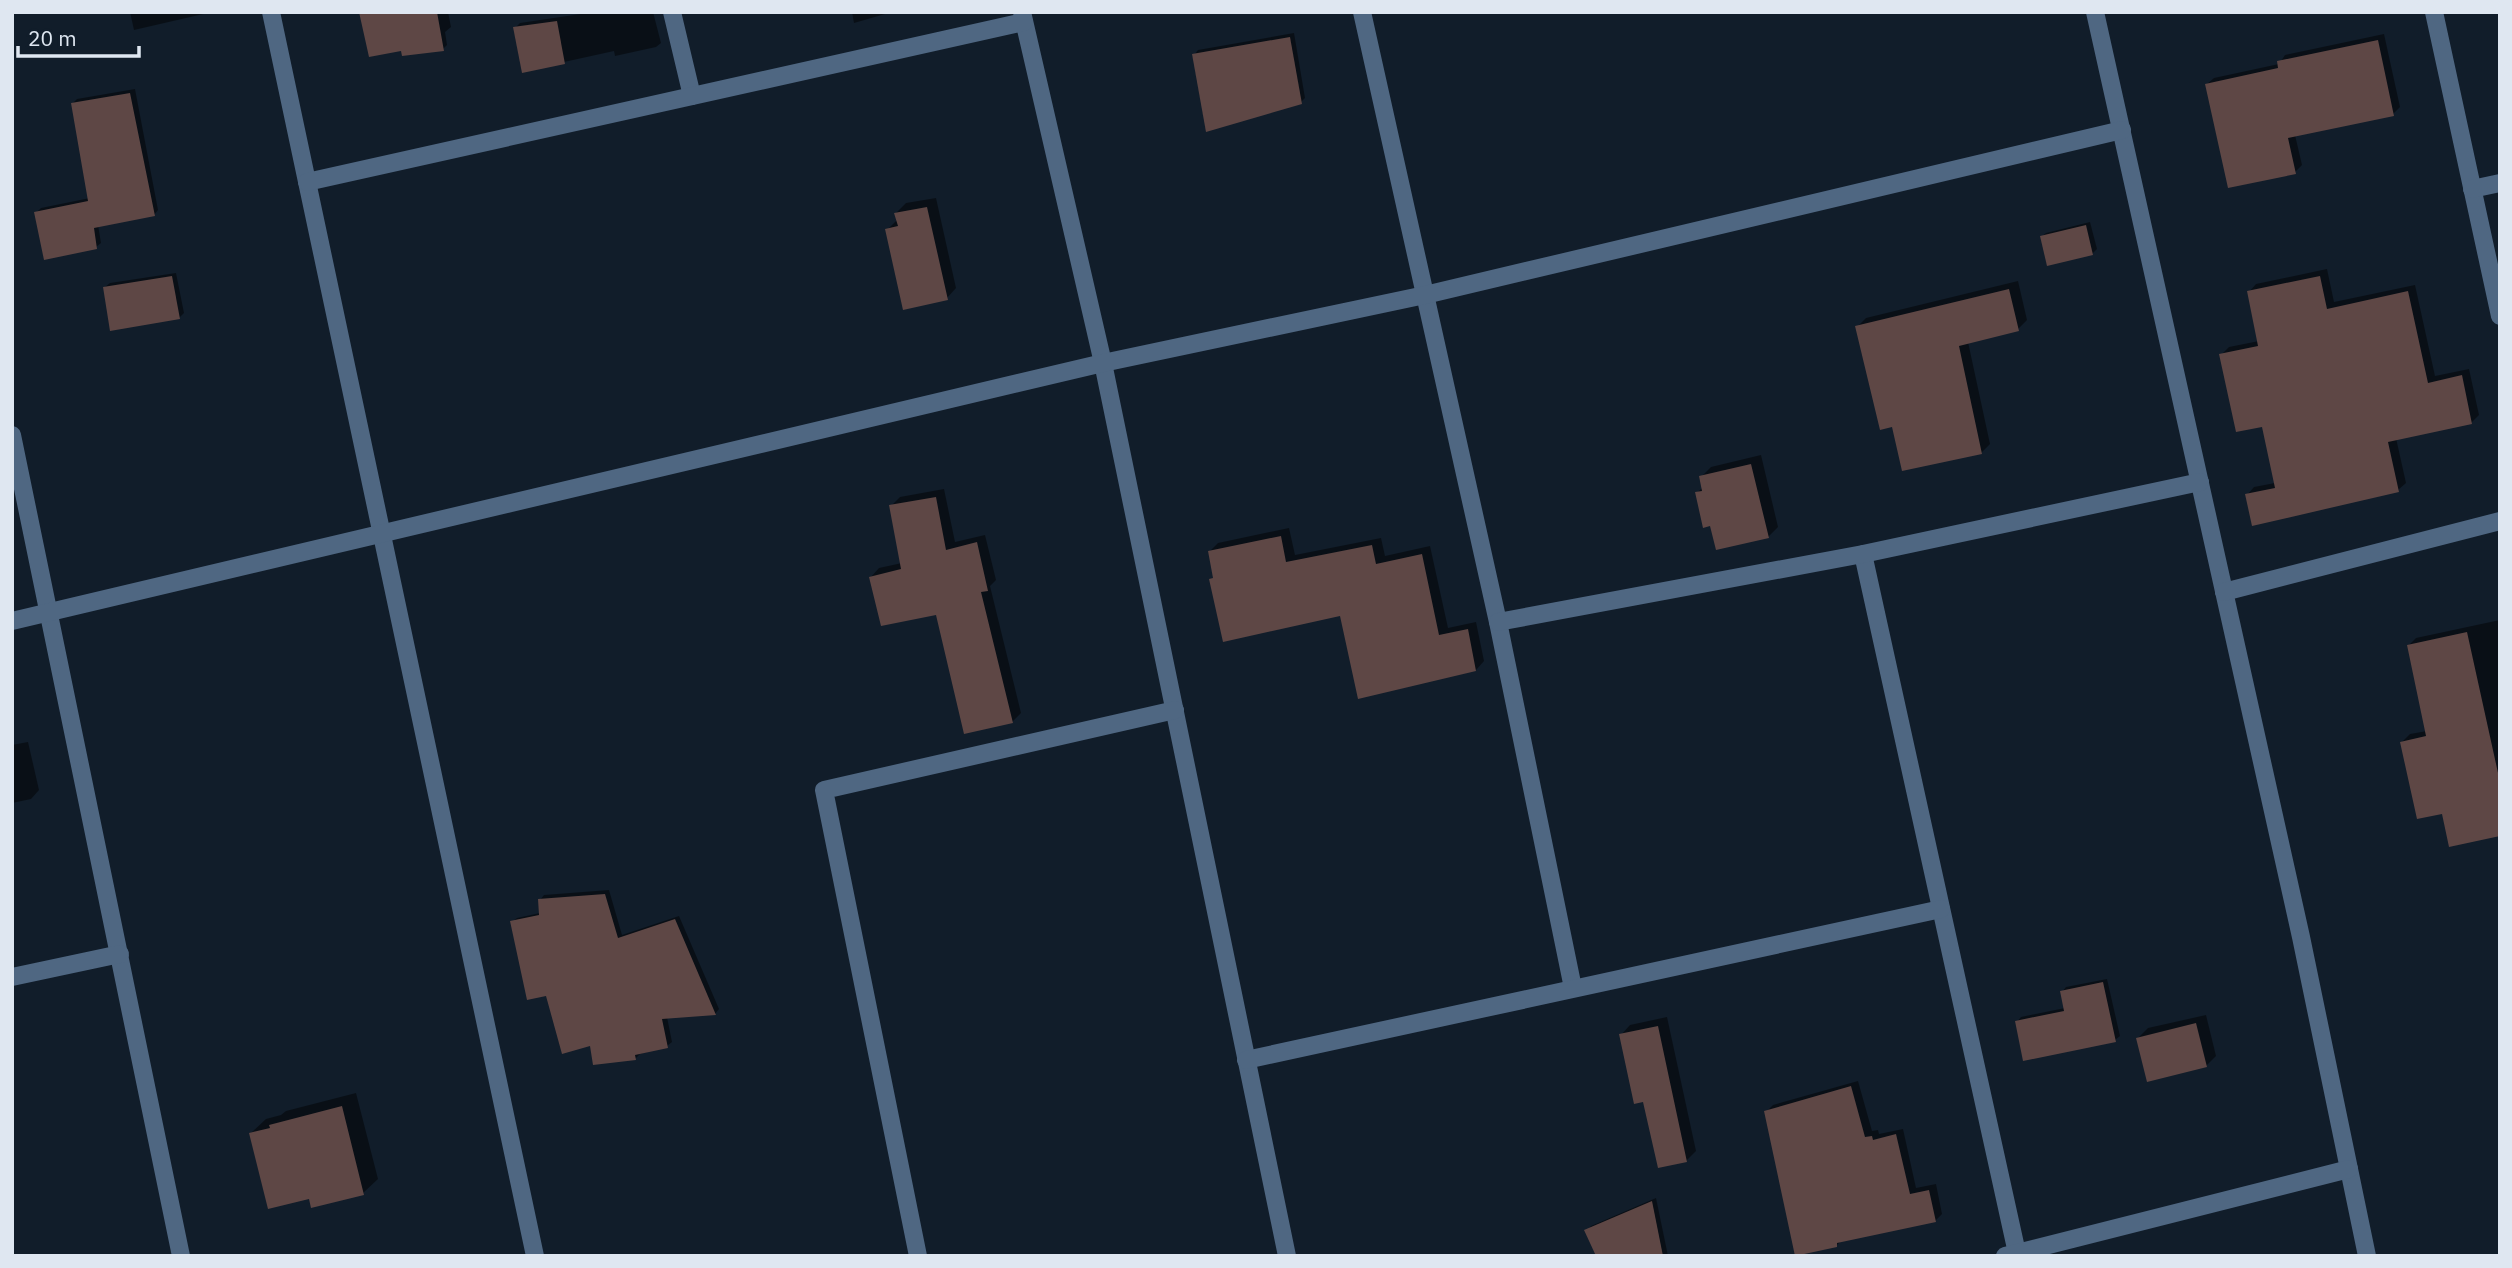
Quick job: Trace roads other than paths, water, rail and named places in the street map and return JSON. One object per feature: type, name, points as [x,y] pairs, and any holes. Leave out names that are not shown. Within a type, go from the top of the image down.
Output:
[{"type":"street","points":[[271,12],[535,1256]]},
{"type":"street","points":[[672,12],[692,96]]},
{"type":"street","points":[[1362,12],[1498,622],[1573,988]]},
{"type":"street","points":[[2095,12],[2298,923],[2367,1256]]},
{"type":"street","points":[[2434,12],[2500,316]]},
{"type":"street","points":[[307,182],[692,96],[1023,17],[1103,363],[1287,1256]]},
{"type":"street","points":[[12,621],[381,536],[1103,363],[1425,295],[2122,130]]},
{"type":"street","points":[[2472,189],[2500,183]]},
{"type":"street","points":[[12,435],[181,1256]]},
{"type":"street","points":[[1498,622],[1863,554],[2200,482]]},
{"type":"street","points":[[2224,592],[2500,521]]},
{"type":"street","points":[[1863,554],[1941,909],[2011,1254],[2349,1169]]},
{"type":"street","points":[[918,1256],[824,790],[1175,710]]},
{"type":"street","points":[[1246,1060],[1941,909]]},
{"type":"street","points":[[12,977],[120,954]]}]
